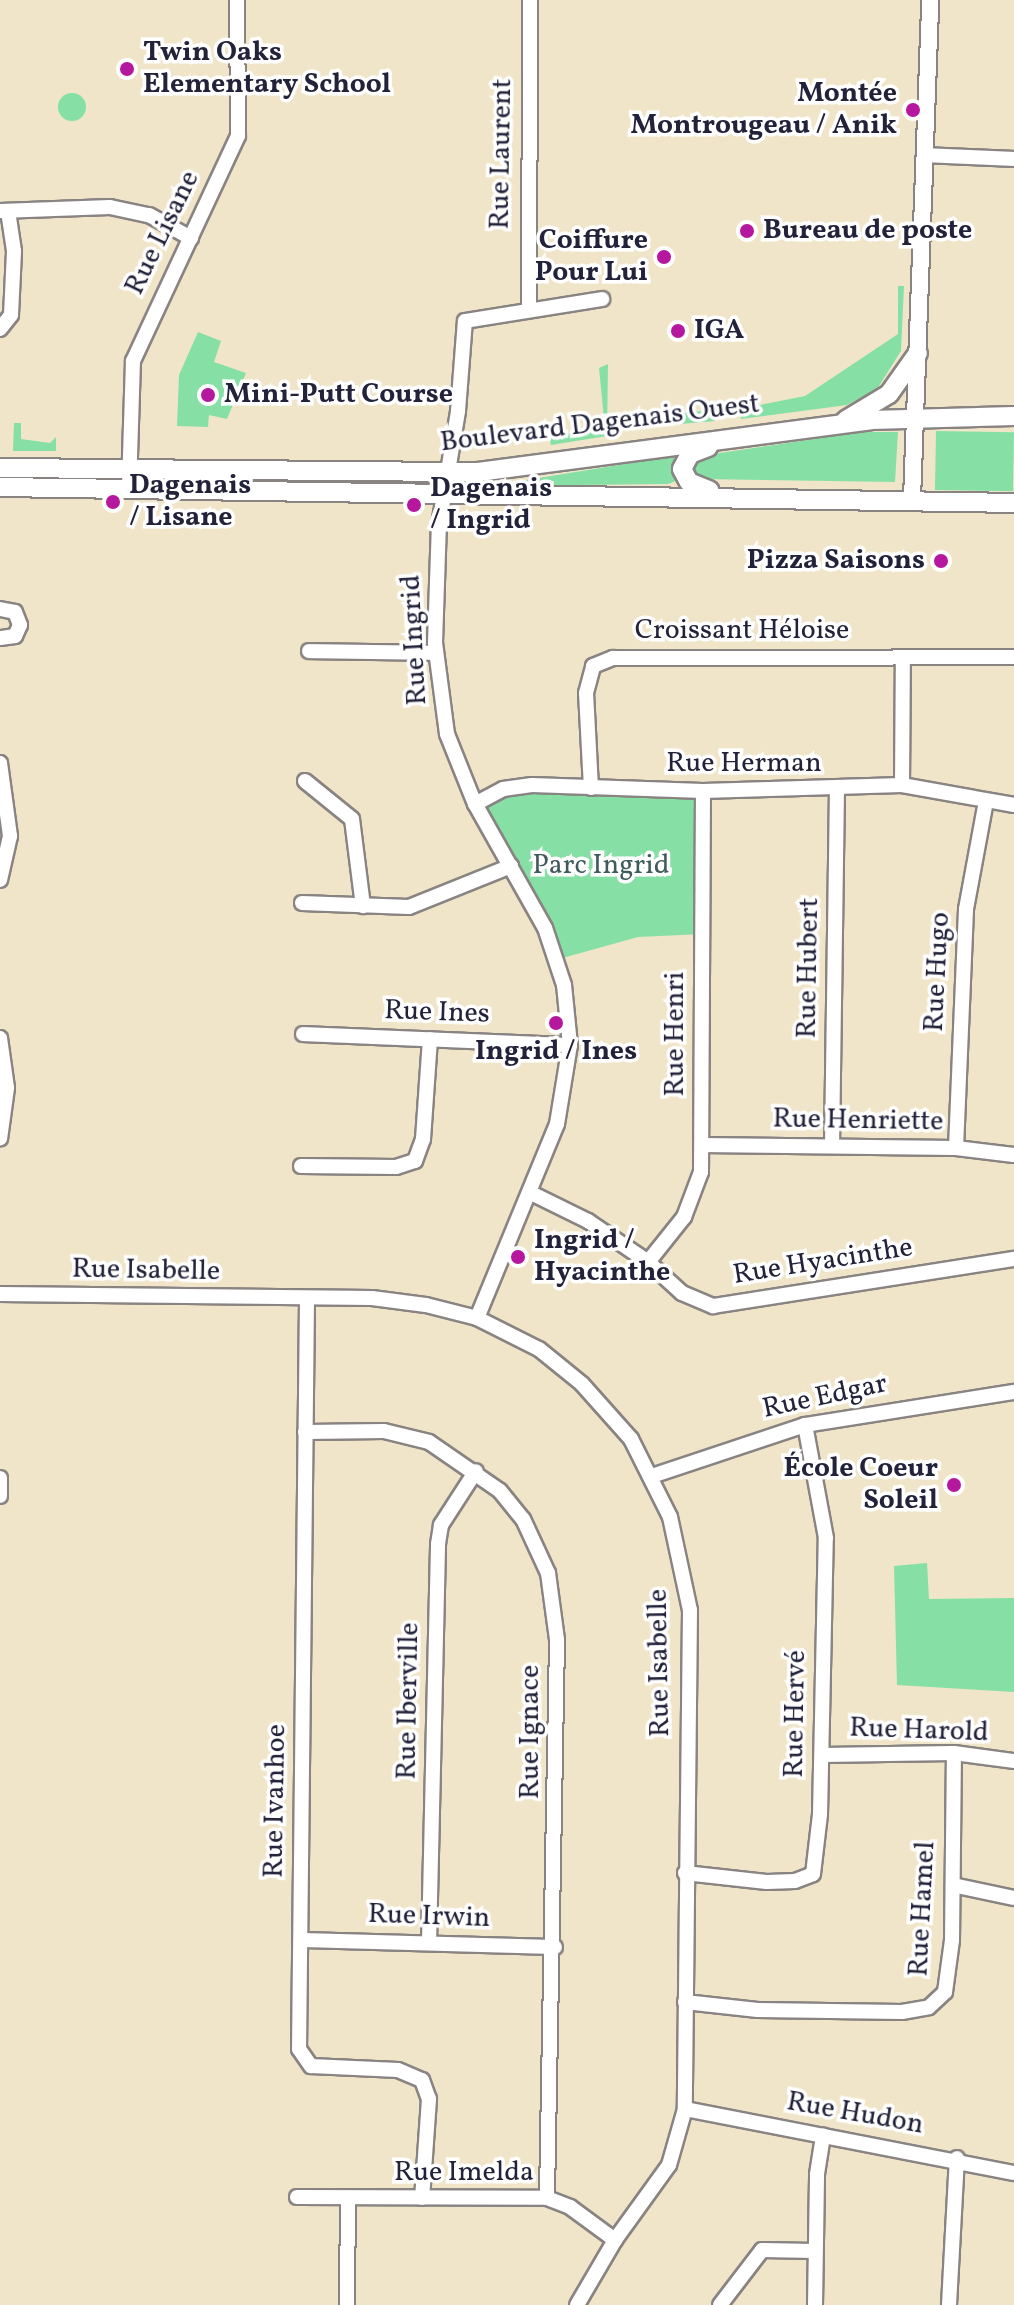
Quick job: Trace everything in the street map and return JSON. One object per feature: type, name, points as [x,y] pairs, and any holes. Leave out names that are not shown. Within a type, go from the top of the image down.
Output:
[{"type":"main road","points":[[840,423],[889,394],[918,353]]},
{"type":"main road","name":"Boulevard Dagenais Ouest","points":[[0,468],[504,470],[840,423],[916,417],[1014,416]]},
{"type":"main road","points":[[723,495],[689,482],[682,469],[690,454],[733,437]]},
{"type":"main road","name":"Boulevard Dagenais Ouest","points":[[0,487],[723,495],[1014,503]]},
{"type":"street","name":"Rue Lisane","points":[[129,488],[133,361],[238,136],[237,0]]},
{"type":"street","name":"Rue Laurent","points":[[529,309],[530,0]]},
{"type":"street","points":[[912,499],[930,0]]},
{"type":"street","points":[[924,155],[1014,159]]},
{"type":"street","points":[[0,329],[11,315],[14,251],[4,211],[110,207],[149,215],[191,238]]},
{"type":"street","points":[[529,309],[602,299]]},
{"type":"street","name":"Rue Ingrid","points":[[477,1318],[557,1124],[570,1045],[564,985],[545,928],[475,804],[447,734],[435,653],[436,570],[465,321],[529,309]]},
{"type":"street","points":[[0,609],[15,612],[20,625],[15,636],[0,638]]},
{"type":"street","points":[[309,651],[435,653]]},
{"type":"street","points":[[902,785],[903,657]]},
{"type":"street","name":"Croissant Héloise","points":[[591,788],[586,693],[593,666],[613,658],[1014,657]]},
{"type":"street","points":[[0,763],[10,836],[0,880]]},
{"type":"street","points":[[305,781],[352,819],[363,906]]},
{"type":"street","name":"Rue Herman","points":[[475,804],[503,789],[837,790],[902,785],[1014,805]]},
{"type":"street","name":"Rue Hubert","points":[[832,1146],[837,790]]},
{"type":"street","name":"Rue Henri","points":[[648,1262],[693,1200],[702,1145],[703,791]]},
{"type":"street","name":"Rue Hugo","points":[[956,1148],[966,909],[986,801]]},
{"type":"street","points":[[302,903],[363,906],[430,901],[511,866]]},
{"type":"street","name":"Rue Ines","points":[[303,1034],[570,1045]]},
{"type":"street","points":[[0,1038],[7,1088],[0,1139]]},
{"type":"street","points":[[301,1166],[396,1167],[415,1161],[423,1139],[430,1039]]},
{"type":"street","name":"Rue Henriette","points":[[702,1145],[956,1148],[1014,1155]]},
{"type":"street","name":"Rue Hyacinthe","points":[[531,1193],[588,1221],[648,1262],[682,1293],[713,1306],[1014,1259]]},
{"type":"street","name":"Rue Isabelle","points":[[0,1294],[307,1300],[372,1298],[477,1318],[539,1349],[582,1384],[624,1430],[652,1476],[683,1560],[690,1610],[685,2109],[669,2165],[615,2240],[577,2305]]},
{"type":"street","name":"Rue Ivanhoe","points":[[307,1300],[298,2037],[303,2059],[324,2067],[398,2070],[422,2080],[429,2099],[422,2198]]},
{"type":"street","name":"Rue Edgar","points":[[652,1476],[805,1425],[1014,1392]]},
{"type":"street","name":"Rue Hervé","points":[[685,1873],[767,1882],[795,1881],[813,1874],[822,1755],[826,1538],[805,1425]]},
{"type":"street","name":"Rue Ignace","points":[[305,1432],[399,1435],[429,1442],[476,1471],[523,1519],[548,1573],[555,1604],[555,1947],[547,2198]]},
{"type":"street","name":"Rue Iberville","points":[[429,1943],[438,1544],[441,1525],[476,1471]]},
{"type":"street","points":[[0,1478],[0,1496]]},
{"type":"street","name":"Rue Harold","points":[[822,1755],[954,1753],[1014,1761]]},
{"type":"street","name":"Rue Hamel","points":[[685,2002],[758,2010],[902,2012],[929,2007],[945,1992],[953,1885],[954,1753]]},
{"type":"street","points":[[953,1885],[1014,1898]]},
{"type":"street","name":"Rue Irwin","points":[[301,1940],[555,1947]]},
{"type":"street","name":"Rue Hudon","points":[[685,2109],[957,2158],[1014,2173]]},
{"type":"street","points":[[815,2305],[815,2251],[823,2135]]},
{"type":"street","points":[[949,2305],[957,2158]]},
{"type":"street","name":"Rue Imelda","points":[[297,2197],[547,2198],[570,2207],[615,2240]]},
{"type":"street","points":[[347,2305],[348,2199]]},
{"type":"street","points":[[720,2305],[762,2250],[815,2251]]},
{"type":"green space","points":[[72,93],[82,97],[86,107],[82,117],[72,121],[62,117],[58,107],[62,97]]},
{"type":"green space","points":[[898,286],[904,286],[901,351],[877,389],[847,405],[741,419],[740,409],[805,396],[898,334]]},
{"type":"green space","name":"Mini-Putt Course","points":[[198,332],[221,341],[214,362],[246,373],[227,419],[209,415],[208,427],[177,426],[179,375]]},
{"type":"green space","points":[[608,364],[607,436],[551,445],[549,436],[605,429],[599,368]]},
{"type":"green space","points":[[714,410],[715,421],[628,429],[627,418]]},
{"type":"green space","points":[[14,423],[21,423],[21,439],[50,443],[56,437],[56,451],[13,451]]},
{"type":"green space","points":[[936,431],[1014,432],[1013,491],[935,490]]},
{"type":"green space","points":[[862,432],[898,432],[895,482],[701,479],[692,467],[706,455]]},
{"type":"green space","points":[[674,456],[676,481],[668,484],[490,486]]},
{"type":"green space","name":"Parc Ingrid","points":[[503,789],[695,790],[706,811],[703,934],[638,937],[559,959],[475,804]]},
{"type":"green space","points":[[927,1563],[929,1599],[1014,1598],[1014,1692],[897,1685],[894,1566]]},
{"type":"place","name":"Twin Oaks Elementary School","points":[[127,69]]},
{"type":"place","name":"Montée Montrougeau / Anik","points":[[913,110]]},
{"type":"place","name":"Bureau de poste","points":[[747,231]]},
{"type":"place","name":"Coiffure Pour Lui","points":[[664,257]]},
{"type":"place","name":"IGA","points":[[678,331]]},
{"type":"place","name":"Mini-Putt Course","points":[[208,395]]},
{"type":"place","name":"Dagenais / Lisane","points":[[113,502]]},
{"type":"place","name":"Dagenais / Ingrid","points":[[414,505]]},
{"type":"place","name":"Pizza Saisons","points":[[941,561]]},
{"type":"place","name":"Ingrid / Ines","points":[[556,1023]]},
{"type":"place","name":"Ingrid / Hyacinthe","points":[[518,1257]]},
{"type":"place","name":"École Coeur Soleil","points":[[954,1485]]}]
